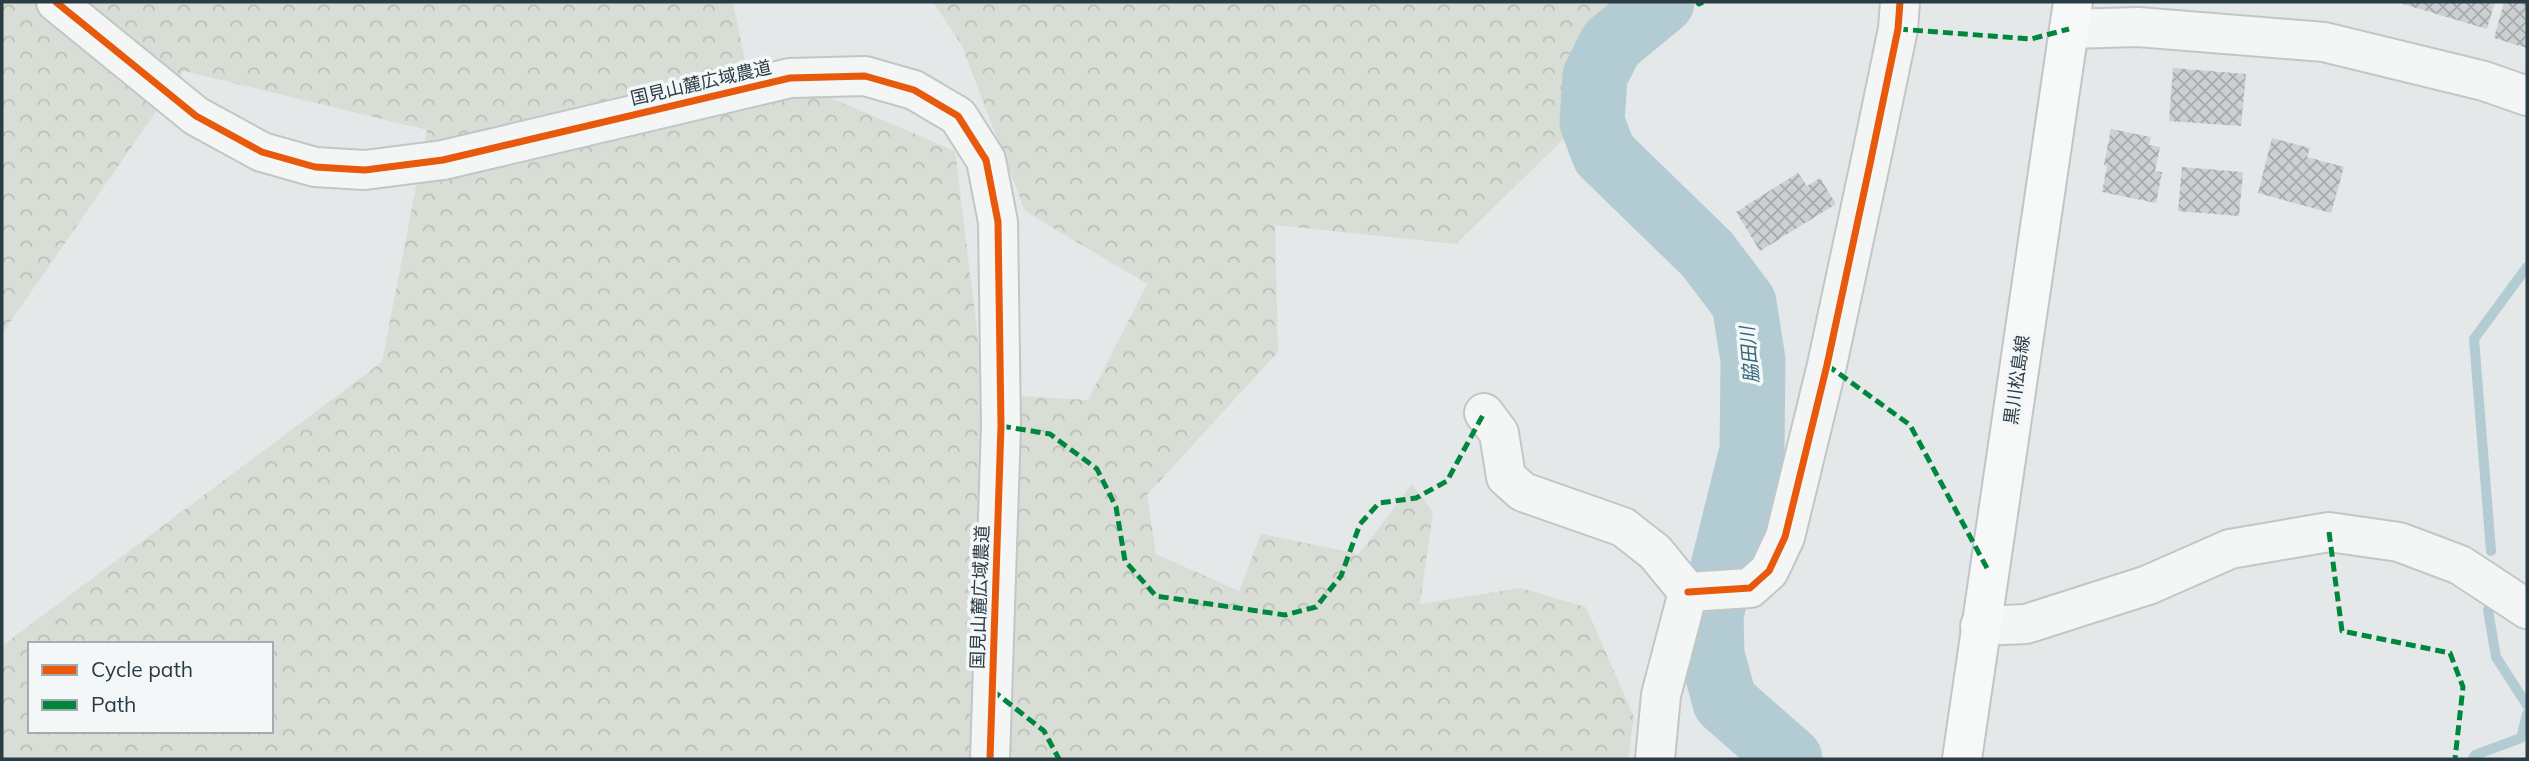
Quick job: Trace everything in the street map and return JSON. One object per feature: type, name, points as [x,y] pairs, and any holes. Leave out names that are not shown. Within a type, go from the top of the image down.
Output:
[{"type":"main road","name":"黒川松島線","points":[[1962,759],[2071,15]]},
{"type":"street","name":"国見山麓広域農道","points":[[56,2],[197,116],[262,152],[315,167],[365,170],[443,160],[790,78],[865,76],[914,89],[958,116],[986,160],[998,222],[1001,426],[990,759]]},
{"type":"street","points":[[1688,592],[1750,588],[1769,571],[1785,537],[1827,365],[1871,164],[1898,29],[1900,2]]},
{"type":"street","points":[[2071,15],[2138,27],[2325,42],[2484,81],[2527,96]]},
{"type":"street","points":[[1484,413],[1499,433],[1506,477],[1522,492],[1623,527],[1655,552],[1688,592]]},
{"type":"street","points":[[1980,626],[2026,624],[2148,585],[2230,550],[2329,532],[2399,542],[2460,565],[2527,608]]},
{"type":"street","points":[[1655,759],[1661,695],[1688,592]]},
{"type":"green space","points":[[2,2],[733,2],[745,61],[955,151],[985,394],[1088,400],[1147,284],[1025,211],[961,44],[933,2],[1650,2],[1597,41],[1575,128],[1456,244],[1275,225],[1278,352],[1147,495],[1156,554],[1239,591],[1261,534],[1359,554],[1412,484],[1433,512],[1420,604],[1521,588],[1586,607],[1634,717],[1628,759],[2,759],[2,646],[382,362],[427,130],[184,71],[2,334]]},
{"type":"building","points":[[2396,2],[2495,2],[2487,29]]},
{"type":"building","points":[[2504,2],[2527,2],[2527,48],[2494,38]]},
{"type":"building","points":[[2173,68],[2246,74],[2241,126],[2169,121]]},
{"type":"building","points":[[2111,129],[2151,137],[2149,145],[2160,147],[2155,171],[2162,172],[2156,203],[2102,192]]},
{"type":"building","points":[[2272,138],[2310,148],[2307,157],[2344,167],[2331,213],[2258,193]]},
{"type":"building","points":[[2182,167],[2243,172],[2239,216],[2178,211]]},
{"type":"building","points":[[1798,173],[1807,186],[1820,178],[1836,204],[1760,251],[1736,212]]},
{"type":"waterway","name":"脇田川","points":[[1662,2],[1611,44],[1595,76],[1592,122],[1604,154],[1707,254],[1744,303],[1753,360],[1752,450],[1711,615],[1712,655],[1725,702],[1790,759]]},
{"type":"waterway","points":[[2491,551],[2474,339],[2527,267]]},
{"type":"waterway","points":[[2488,610],[2496,657],[2527,705]]},
{"type":"waterway","points":[[2473,759],[2475,755],[2521,738],[2527,714]]},
{"type":"marked path","points":[[1697,2],[1703,2]]},
{"type":"marked path","points":[[1898,29],[2031,39],[2069,29]]},
{"type":"marked path","points":[[1827,365],[1910,425],[1988,570]]},
{"type":"marked path","points":[[1001,426],[1050,434],[1097,469],[1116,507],[1125,561],[1156,596],[1285,615],[1316,607],[1341,576],[1360,524],[1379,503],[1416,498],[1447,481],[1484,413]]},
{"type":"marked path","points":[[2329,532],[2342,631],[2450,653],[2463,687],[2455,759]]},
{"type":"marked path","points":[[992,690],[1044,731],[1059,759]]},
{"type":"cycle path","points":[[56,2],[196,116],[262,152],[315,167],[365,170],[443,160],[790,78],[865,76],[914,90],[958,116],[986,160],[998,222],[1001,426],[990,759]]},
{"type":"cycle path","points":[[1688,592],[1750,588],[1769,571],[1785,537],[1827,365],[1898,29],[1900,2]]}]
